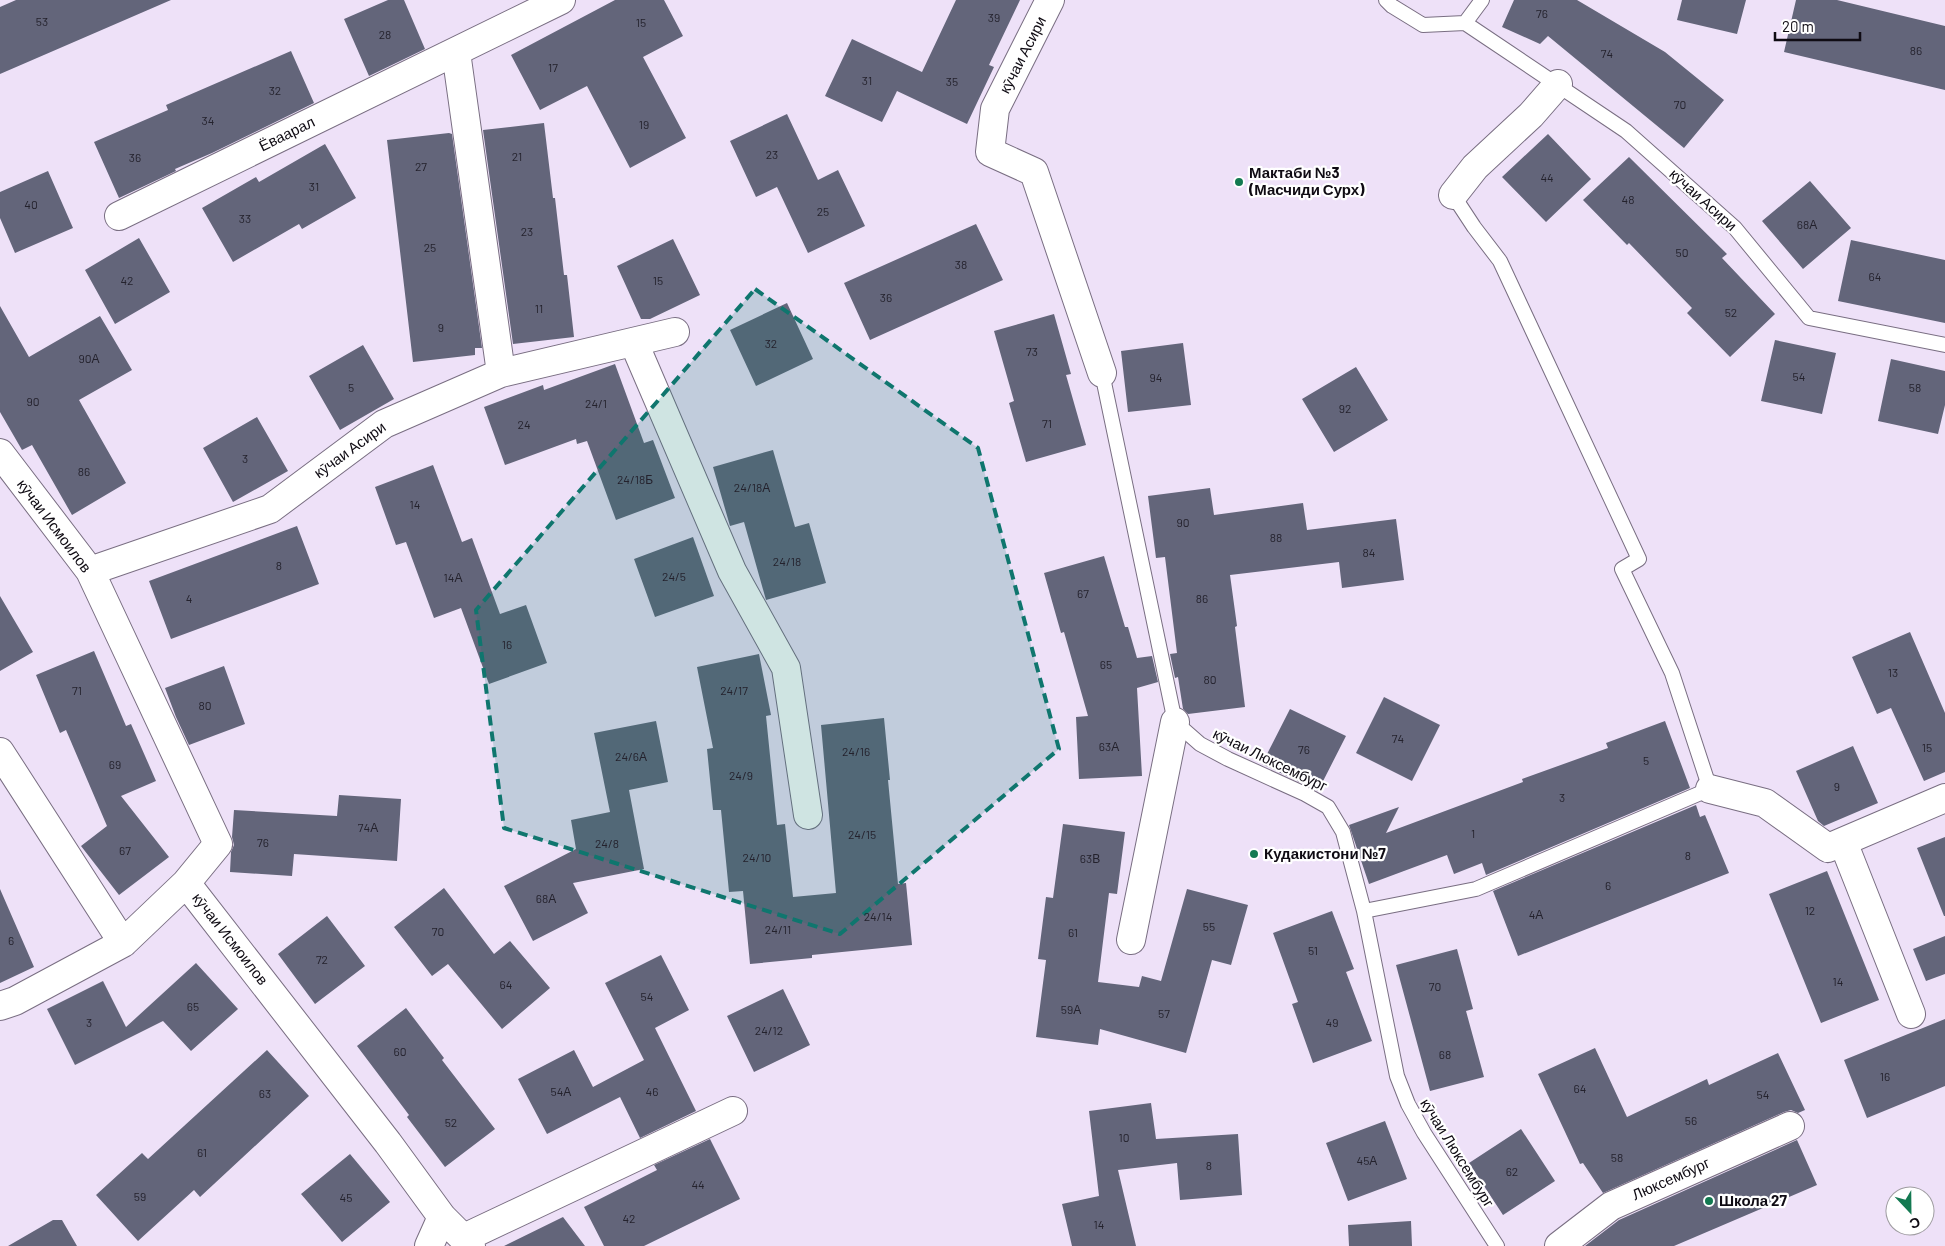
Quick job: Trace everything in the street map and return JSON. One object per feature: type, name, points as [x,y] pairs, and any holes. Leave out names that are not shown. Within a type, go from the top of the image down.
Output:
[{"type":"street","name":"Ёваарал","points":[[119,216],[561,0]]},
{"type":"street","name":"кӯчаи Асири","points":[[1050,0],[994,109],[990,152],[1034,172],[1102,373]]},
{"type":"street","points":[[456,52],[501,373]]},
{"type":"street","points":[[1453,195],[1475,167],[1531,115],[1558,84]]},
{"type":"street","name":"кӯчаи Асири","points":[[90,571],[270,509],[384,424],[501,373],[675,332]]},
{"type":"street","points":[[634,343],[732,571],[786,668],[808,816]]},
{"type":"street","name":"кӯчаи Исмоилов","points":[[0,453],[90,571],[218,844],[186,883],[388,1142],[442,1217],[467,1242]]},
{"type":"street","points":[[1131,940],[1175,722]]},
{"type":"street","points":[[0,752],[123,943]]},
{"type":"street","points":[[1710,789],[1765,803],[1828,848],[1945,798]]},
{"type":"street","points":[[1844,842],[1911,1014]]},
{"type":"street","points":[[0,1006],[15,1001],[123,943],[186,883]]},
{"type":"street","points":[[467,1242],[733,1111]]},
{"type":"street","name":"Люксембург","points":[[1559,1246],[1611,1206],[1790,1126]]},
{"type":"street","points":[[430,1246],[442,1217]]},
{"type":"lane","points":[[1386,0],[1392,6],[1423,25],[1465,23],[1482,0]]},
{"type":"lane","name":"кӯчаи Асири","points":[[1465,23],[1626,131],[1735,228],[1809,318],[1945,345]]},
{"type":"lane","points":[[1364,911],[1476,889],[1710,789],[1672,673],[1622,569],[1639,559],[1500,261],[1453,195]]},
{"type":"lane","points":[[1102,373],[1175,722]]},
{"type":"lane","name":"кӯчаи Люксембург","points":[[1175,722],[1200,744],[1228,759],[1305,794],[1328,807],[1342,832],[1364,911],[1397,1076],[1408,1104],[1424,1133],[1497,1246]]},
{"type":"highlighted area","points":[[755,289],[978,448],[1059,749],[840,934],[504,828],[476,610]]},
{"type":"building","points":[[16,0],[171,0],[0,74],[0,7]]},
{"type":"building","points":[[388,0],[404,0],[425,49],[369,76],[344,19]]},
{"type":"building","points":[[615,0],[664,0],[683,36],[643,57],[686,138],[630,168],[587,86],[540,110],[511,55]]},
{"type":"building","points":[[956,0],[1020,0],[989,65],[994,67],[967,124],[897,91],[882,122],[825,96],[852,39],[922,72]]},
{"type":"building","points":[[1514,0],[1577,0],[1665,52],[1724,100],[1684,148],[1548,36],[1540,44],[1502,27]]},
{"type":"building","points":[[1682,0],[1746,0],[1737,34],[1677,20]]},
{"type":"building","points":[[1796,0],[1837,0],[1945,26],[1945,90],[1784,52]]},
{"type":"building","points":[[291,51],[314,103],[175,169],[176,171],[119,198],[94,142],[168,110],[166,105]]},
{"type":"building","points":[[787,114],[818,180],[838,170],[865,226],[808,253],[777,187],[756,197],[730,141]]},
{"type":"building","points":[[544,123],[564,275],[567,275],[574,337],[513,344],[483,130]]},
{"type":"building","points":[[452,134],[482,348],[475,348],[475,355],[413,362],[387,140]]},
{"type":"building","points":[[1548,134],[1591,179],[1546,222],[1502,177]]},
{"type":"building","points":[[325,144],[356,198],[302,229],[299,224],[233,262],[202,208],[256,177],[259,182]]},
{"type":"building","points":[[1629,157],[1727,254],[1722,258],[1775,314],[1730,357],[1687,313],[1692,308],[1629,243],[1627,245],[1583,200]]},
{"type":"building","points":[[48,171],[73,228],[15,253],[0,218],[0,192]]},
{"type":"building","points":[[1810,181],[1851,228],[1803,269],[1762,221]]},
{"type":"building","points":[[976,224],[1003,280],[870,340],[844,283]]},
{"type":"building","points":[[139,238],[170,292],[115,324],[85,270]]},
{"type":"building","points":[[673,239],[700,295],[650,319],[641,319],[617,266]]},
{"type":"building","points":[[1851,240],[1945,260],[1945,323],[1838,301]]},
{"type":"building","points":[[787,303],[813,359],[756,386],[730,330]]},
{"type":"building","points":[[0,306],[29,357],[100,316],[132,370],[79,400],[126,483],[72,515],[32,445],[22,450],[0,412]]},
{"type":"building","points":[[1054,314],[1071,374],[1066,375],[1086,445],[1026,462],[1009,403],[1014,401],[994,331]]},
{"type":"building","points":[[1775,340],[1836,353],[1822,414],[1761,401]]},
{"type":"building","points":[[1183,343],[1191,405],[1128,412],[1121,351]]},
{"type":"building","points":[[363,345],[394,399],[340,430],[309,376]]},
{"type":"building","points":[[1891,359],[1945,371],[1945,405],[1938,434],[1878,421]]},
{"type":"building","points":[[615,364],[644,443],[653,440],[675,498],[616,520],[587,441],[577,444],[576,439],[505,465],[484,407],[543,385],[544,390]]},
{"type":"building","points":[[1356,367],[1388,420],[1334,452],[1302,399]]},
{"type":"building","points":[[257,417],[288,471],[233,502],[203,448]]},
{"type":"building","points":[[773,450],[795,527],[809,523],[826,583],[766,600],[744,522],[730,526],[713,467]]},
{"type":"building","points":[[433,465],[462,542],[472,538],[500,614],[526,605],[547,663],[489,684],[461,608],[434,618],[406,542],[396,545],[375,487]]},
{"type":"building","points":[[1210,488],[1214,515],[1303,503],[1307,530],[1396,519],[1404,580],[1342,588],[1339,562],[1230,575],[1245,707],[1188,714],[1183,709],[1178,677],[1175,678],[1170,654],[1177,653],[1165,557],[1156,558],[1148,496]]},
{"type":"building","points":[[297,526],[319,584],[171,639],[149,581]]},
{"type":"building","points":[[693,537],[714,596],[655,617],[634,559]]},
{"type":"building","points":[[1104,556],[1125,627],[1128,627],[1137,658],[1152,656],[1158,682],[1137,688],[1142,776],[1079,779],[1076,717],[1088,716],[1064,632],[1061,633],[1044,573]]},
{"type":"building","points":[[0,596],[33,652],[0,671]]},
{"type":"building","points":[[1910,632],[1945,713],[1945,772],[1924,781],[1891,708],[1877,714],[1852,657]]},
{"type":"building","points":[[94,651],[126,726],[131,724],[156,781],[121,796],[169,857],[119,895],[81,846],[107,826],[66,730],[60,733],[36,675]]},
{"type":"building","points":[[759,654],[771,715],[766,716],[777,825],[785,824],[793,897],[836,893],[821,725],[884,718],[898,884],[906,883],[912,945],[812,955],[812,958],[750,964],[743,891],[729,892],[721,810],[713,810],[707,749],[713,748],[697,667]]},
{"type":"building","points":[[224,666],[245,724],[189,745],[165,688]]},
{"type":"building","points":[[1384,697],[1440,725],[1412,781],[1356,753]]},
{"type":"building","points":[[1290,709],[1346,736],[1318,791],[1262,764]]},
{"type":"building","points":[[656,721],[668,782],[629,790],[644,869],[573,883],[588,913],[533,941],[504,886],[576,849],[571,820],[610,812],[594,733]]},
{"type":"building","points":[[1665,721],[1690,788],[1486,875],[1482,863],[1454,874],[1447,855],[1369,884],[1349,825],[1399,807],[1386,833],[1523,782],[1522,779],[1608,748],[1606,743]]},
{"type":"building","points":[[1853,746],[1878,803],[1824,826],[1818,821],[1796,771]]},
{"type":"building","points":[[339,795],[401,799],[397,861],[294,854],[292,876],[230,872],[231,852],[234,845],[232,837],[234,810],[337,816]]},
{"type":"building","points":[[1696,805],[1700,817],[1705,815],[1729,873],[1518,956],[1493,891]]},
{"type":"building","points":[[1063,824],[1125,832],[1117,894],[1109,893],[1098,982],[1139,987],[1142,976],[1161,981],[1187,889],[1248,905],[1231,965],[1212,960],[1186,1053],[1100,1029],[1098,1045],[1036,1037],[1046,960],[1038,959],[1046,897],[1053,898]]},
{"type":"building","points":[[1945,837],[1945,916],[1944,916],[1917,848]]},
{"type":"building","points":[[1827,871],[1879,1000],[1821,1023],[1769,894]]},
{"type":"building","points":[[444,888],[494,954],[510,941],[550,988],[502,1029],[448,964],[432,976],[394,927]]},
{"type":"building","points":[[0,889],[34,967],[0,983]]},
{"type":"building","points":[[1332,911],[1354,969],[1346,972],[1372,1041],[1313,1063],[1292,1004],[1298,1002],[1273,933]]},
{"type":"building","points":[[327,916],[365,966],[315,1004],[278,954]]},
{"type":"building","points":[[1945,936],[1945,974],[1926,981],[1913,949]]},
{"type":"building","points":[[1457,949],[1473,1009],[1466,1011],[1484,1077],[1430,1091],[1396,965]]},
{"type":"building","points":[[661,955],[689,1010],[655,1028],[696,1111],[640,1138],[620,1097],[547,1134],[518,1079],[574,1050],[593,1087],[644,1060],[605,983]]},
{"type":"building","points":[[196,963],[238,1009],[191,1051],[163,1021],[75,1065],[47,1009],[103,981],[126,1027]]},
{"type":"building","points":[[783,989],[810,1045],[754,1072],[727,1016]]},
{"type":"building","points":[[406,1008],[444,1058],[442,1060],[495,1129],[445,1167],[357,1046]]},
{"type":"building","points":[[1945,1019],[1945,1086],[1867,1118],[1844,1060]]},
{"type":"building","points":[[1595,1048],[1627,1117],[1707,1079],[1709,1085],[1778,1053],[1805,1110],[1798,1113],[1791,1110],[1784,1112],[1603,1193],[1583,1163],[1580,1164],[1538,1074]]},
{"type":"building","points":[[267,1050],[309,1096],[200,1197],[194,1190],[138,1241],[96,1195],[142,1153],[148,1159]]},
{"type":"building","points":[[1151,1103],[1156,1139],[1238,1134],[1242,1195],[1180,1200],[1177,1163],[1118,1170],[1136,1246],[1072,1246],[1062,1204],[1099,1196],[1089,1111]]},
{"type":"building","points":[[1385,1121],[1407,1179],[1348,1201],[1326,1143]]},
{"type":"building","points":[[1521,1129],[1555,1181],[1503,1215],[1469,1163]]},
{"type":"building","points":[[710,1139],[740,1199],[644,1246],[604,1246],[584,1207],[657,1170],[654,1165]]},
{"type":"building","name":"Школа 27","points":[[1797,1140],[1817,1185],[1674,1246],[1585,1246],[1619,1220]]},
{"type":"building","points":[[350,1154],[390,1202],[342,1242],[301,1194]]},
{"type":"building","points":[[563,1217],[585,1246],[504,1246]]},
{"type":"building","points":[[53,1220],[62,1220],[77,1246],[8,1246]]},
{"type":"building","points":[[1411,1221],[1412,1246],[1349,1246],[1348,1225]]},
{"type":"place","name":"Мактаби №3 (Масчиди Сурх)","points":[[1239,182]]},
{"type":"place","name":"Кудакистони №7","points":[[1254,854]]},
{"type":"place","name":"Школа 27","points":[[1709,1201]]}]
